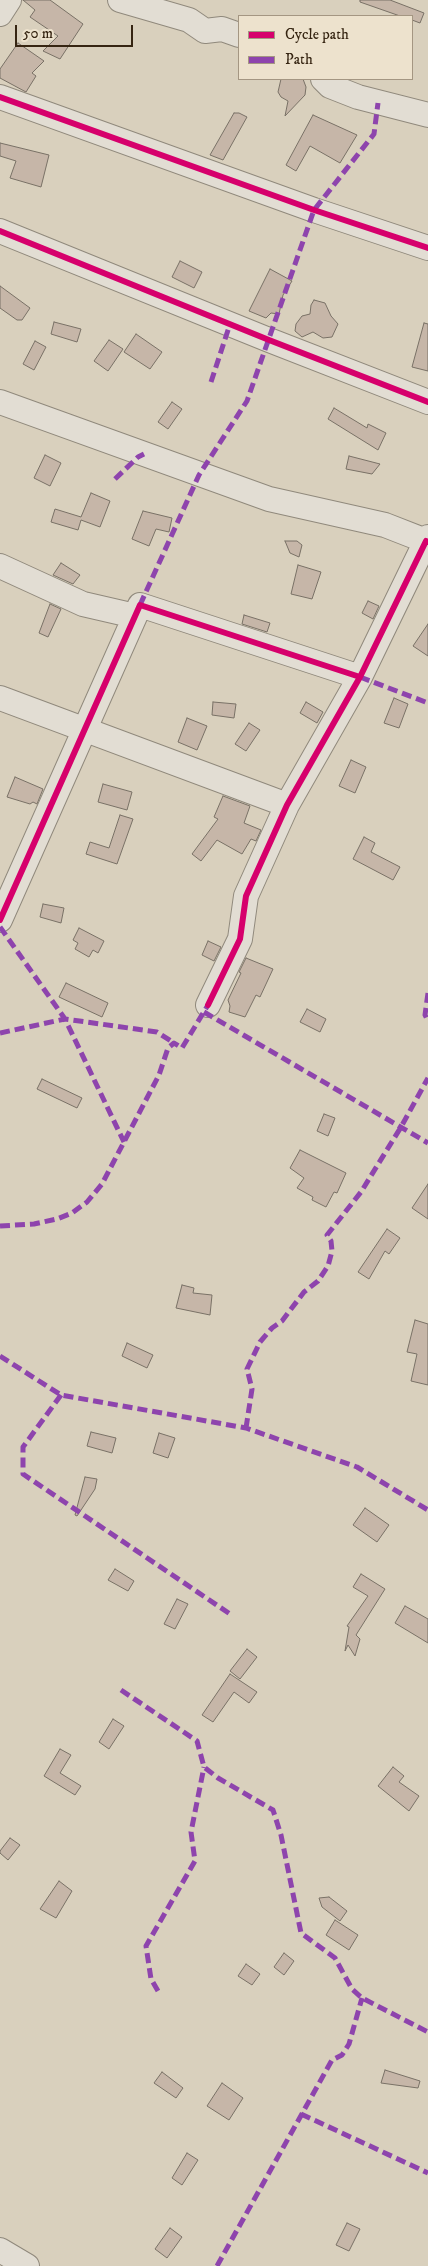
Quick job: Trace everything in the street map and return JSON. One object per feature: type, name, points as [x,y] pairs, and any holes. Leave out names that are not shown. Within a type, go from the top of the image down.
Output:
[{"type":"street","points":[[0,14],[9,0]]},
{"type":"street","points":[[120,0],[189,20],[205,31],[222,29],[238,34]]},
{"type":"street","points":[[324,80],[330,86],[358,96],[428,115]]},
{"type":"street","points":[[0,97],[304,207],[428,248]]},
{"type":"street","points":[[0,231],[268,340],[428,402]]},
{"type":"street","points":[[0,402],[269,499],[385,525],[427,540],[360,678],[287,805],[246,896],[240,939],[208,1005]]},
{"type":"street","points":[[0,566],[83,604],[135,616]]},
{"type":"street","points":[[0,920],[140,605],[360,678]]},
{"type":"street","points":[[0,698],[287,805]]},
{"type":"street","points":[[0,2250],[26,2266]]},
{"type":"building","points":[[23,0],[50,0],[83,24],[60,59],[43,51],[58,36],[30,17],[35,10]]},
{"type":"building","points":[[360,0],[390,0],[424,13],[420,23],[413,20],[413,15],[397,15],[360,2]]},
{"type":"building","points":[[18,43],[44,61],[32,73],[36,76],[26,92],[0,78],[0,69]]},
{"type":"building","points":[[281,80],[303,80],[306,87],[305,95],[285,116],[288,101],[281,97],[278,92]]},
{"type":"building","points":[[234,113],[247,117],[223,160],[210,155]]},
{"type":"building","points":[[313,115],[357,135],[340,163],[310,146],[296,171],[286,165]]},
{"type":"building","points":[[0,143],[49,155],[41,187],[10,178],[16,161],[0,156]]},
{"type":"building","points":[[180,261],[202,272],[194,288],[172,277]]},
{"type":"building","points":[[270,269],[292,281],[283,295],[279,314],[271,313],[266,318],[249,311]]},
{"type":"building","points":[[0,286],[30,308],[22,320],[17,320],[0,308]]},
{"type":"building","points":[[314,300],[325,303],[331,316],[338,324],[332,337],[323,338],[313,332],[302,337],[295,331],[296,324],[302,316],[310,314],[311,305]]},
{"type":"building","points":[[54,322],[81,329],[77,342],[51,334]]},
{"type":"building","points":[[424,323],[428,324],[428,371],[412,367]]},
{"type":"building","points":[[136,334],[162,352],[150,369],[124,352]]},
{"type":"building","points":[[109,340],[123,349],[108,371],[94,361]]},
{"type":"building","points":[[35,341],[46,347],[34,370],[23,364]]},
{"type":"building","points":[[172,402],[182,409],[168,429],[158,422]]},
{"type":"building","points":[[334,408],[367,428],[368,424],[386,433],[378,450],[328,419]]},
{"type":"building","points":[[45,455],[61,463],[50,486],[34,478]]},
{"type":"building","points":[[349,456],[380,464],[372,474],[346,469]]},
{"type":"building","points":[[91,493],[110,501],[100,527],[81,520],[78,530],[51,522],[55,509],[81,517]]},
{"type":"building","points":[[143,511],[172,518],[169,532],[156,529],[149,546],[132,539]]},
{"type":"building","points":[[285,541],[297,541],[302,545],[299,557],[290,553]]},
{"type":"building","points":[[61,563],[80,575],[73,584],[53,575]]},
{"type":"building","points":[[298,565],[321,572],[312,599],[291,594]]},
{"type":"building","points":[[368,601],[379,606],[373,619],[362,613]]},
{"type":"building","points":[[50,604],[61,609],[48,637],[39,633]]},
{"type":"building","points":[[244,615],[270,623],[267,632],[242,624]]},
{"type":"building","points":[[428,624],[428,656],[413,646]]},
{"type":"building","points":[[394,698],[408,704],[399,728],[384,723]]},
{"type":"building","points":[[213,702],[236,704],[234,718],[212,715]]},
{"type":"building","points":[[306,702],[323,712],[317,723],[300,713]]},
{"type":"building","points":[[187,718],[207,726],[197,750],[178,742]]},
{"type":"building","points":[[249,723],[260,730],[246,751],[235,744]]},
{"type":"building","points":[[351,760],[366,767],[355,793],[339,786]]},
{"type":"building","points":[[15,777],[43,789],[37,804],[33,802],[30,804],[7,797]]},
{"type":"building","points":[[103,784],[132,792],[127,810],[98,802]]},
{"type":"building","points":[[223,796],[250,806],[244,823],[261,830],[256,841],[251,839],[242,854],[217,840],[201,861],[192,854],[218,819],[214,817]]},
{"type":"building","points":[[120,815],[133,819],[117,864],[86,854],[90,842],[109,848]]},
{"type":"building","points":[[364,837],[375,843],[371,852],[400,867],[393,880],[353,859]]},
{"type":"building","points":[[43,904],[64,908],[61,923],[40,917]]},
{"type":"building","points":[[79,928],[104,941],[98,953],[93,950],[89,957],[75,949],[78,943],[73,940]]},
{"type":"building","points":[[208,941],[221,947],[214,961],[202,955]]},
{"type":"building","points":[[246,958],[273,969],[260,997],[256,995],[245,1017],[229,1012],[228,1000]]},
{"type":"building","points":[[66,983],[108,1003],[102,1017],[59,997]]},
{"type":"building","points":[[307,1009],[326,1019],[320,1032],[300,1022]]},
{"type":"building","points":[[42,1079],[82,1098],[77,1108],[37,1089]]},
{"type":"building","points":[[324,1114],[335,1118],[328,1136],[317,1131]]},
{"type":"building","points":[[300,1150],[346,1173],[337,1193],[334,1192],[326,1207],[312,1200],[313,1197],[297,1188],[304,1178],[290,1168]]},
{"type":"building","points":[[428,1184],[428,1219],[412,1208]]},
{"type":"building","points":[[387,1229],[400,1238],[389,1254],[385,1251],[369,1279],[358,1272]]},
{"type":"building","points":[[182,1285],[194,1288],[193,1293],[212,1295],[210,1315],[176,1308]]},
{"type":"building","points":[[415,1320],[428,1324],[428,1385],[411,1381],[417,1354],[407,1352]]},
{"type":"building","points":[[127,1343],[153,1355],[147,1368],[122,1356]]},
{"type":"building","points":[[91,1432],[116,1438],[112,1453],[87,1446]]},
{"type":"building","points":[[159,1433],[175,1438],[168,1458],[153,1453]]},
{"type":"building","points":[[85,1477],[97,1479],[95,1489],[77,1516],[75,1515]]},
{"type":"building","points":[[365,1508],[389,1525],[377,1542],[353,1525]]},
{"type":"building","points":[[115,1569],[134,1581],[128,1591],[108,1580]]},
{"type":"building","points":[[361,1574],[385,1589],[356,1635],[360,1639],[355,1656],[348,1645],[345,1651],[349,1627],[347,1626],[368,1596],[353,1587]]},
{"type":"building","points":[[177,1599],[188,1604],[175,1629],[164,1624]]},
{"type":"building","points":[[405,1606],[428,1619],[428,1643],[395,1623]]},
{"type":"building","points":[[247,1649],[257,1657],[240,1679],[230,1671]]},
{"type":"building","points":[[230,1674],[257,1692],[249,1703],[234,1692],[213,1722],[202,1715]]},
{"type":"building","points":[[113,1719],[124,1726],[109,1749],[99,1742]]},
{"type":"building","points":[[60,1749],[71,1755],[60,1773],[81,1786],[75,1795],[44,1776]]},
{"type":"building","points":[[393,1767],[404,1776],[399,1782],[419,1796],[409,1811],[378,1786]]},
{"type":"building","points":[[10,1838],[20,1845],[8,1860],[0,1851]]},
{"type":"building","points":[[59,1881],[72,1891],[56,1918],[40,1909]]},
{"type":"building","points":[[329,1897],[347,1911],[340,1921],[322,1907],[319,1898]]},
{"type":"building","points":[[335,1920],[358,1935],[349,1950],[326,1935]]},
{"type":"building","points":[[284,1953],[294,1961],[284,1975],[274,1967]]},
{"type":"building","points":[[246,1964],[260,1974],[252,1985],[238,1976]]},
{"type":"building","points":[[385,2070],[420,2081],[418,2088],[381,2083]]},
{"type":"building","points":[[162,2072],[183,2088],[176,2098],[154,2083]]},
{"type":"building","points":[[222,2083],[243,2098],[229,2120],[207,2106]]},
{"type":"building","points":[[187,2153],[198,2160],[182,2185],[172,2178]]},
{"type":"building","points":[[347,2223],[360,2229],[349,2251],[336,2245]]},
{"type":"building","points":[[170,2228],[182,2237],[167,2258],[155,2249]]},
{"type":"marked path","points":[[140,605],[199,475],[247,401],[314,210],[374,134],[378,103]]},
{"type":"marked path","points":[[211,382],[230,324]]},
{"type":"marked path","points":[[115,479],[138,457],[144,454]]},
{"type":"marked path","points":[[360,677],[428,703]]},
{"type":"marked path","points":[[0,927],[65,1019],[124,1142]]},
{"type":"marked path","points":[[428,993],[425,1015],[428,1021]]},
{"type":"marked path","points":[[0,1226],[34,1224],[57,1219],[72,1213],[87,1202],[102,1184],[159,1075],[168,1048],[174,1043],[182,1048],[208,1005]]},
{"type":"marked path","points":[[204,1012],[428,1143]]},
{"type":"marked path","points":[[0,1033],[65,1019],[157,1032],[174,1043]]},
{"type":"marked path","points":[[246,1428],[252,1389],[247,1369],[260,1342],[272,1328],[282,1321],[304,1292],[318,1281],[328,1266],[332,1251],[331,1241],[327,1235],[361,1192],[401,1127],[428,1078]]},
{"type":"marked path","points":[[0,1356],[61,1395],[246,1428],[357,1467],[428,1510]]},
{"type":"marked path","points":[[61,1395],[23,1447],[23,1474],[233,1616]]},
{"type":"marked path","points":[[121,1690],[197,1741],[204,1767],[218,1778],[273,1810],[281,1835],[301,1933],[335,1958],[352,1989],[362,1998],[428,2032]]},
{"type":"marked path","points":[[158,1991],[151,1979],[146,1946],[195,1861],[191,1832],[204,1767]]},
{"type":"marked path","points":[[217,2266],[332,2060],[342,2055],[349,2044],[362,1998]]},
{"type":"marked path","points":[[301,2114],[428,2173]]},
{"type":"cycle path","points":[[0,97],[314,210],[428,248]]},
{"type":"cycle path","points":[[0,231],[428,402]]},
{"type":"cycle path","points":[[208,1005],[240,939],[246,896],[287,805],[360,677],[426,541],[428,542]]},
{"type":"cycle path","points":[[0,920],[140,605],[360,677]]}]
